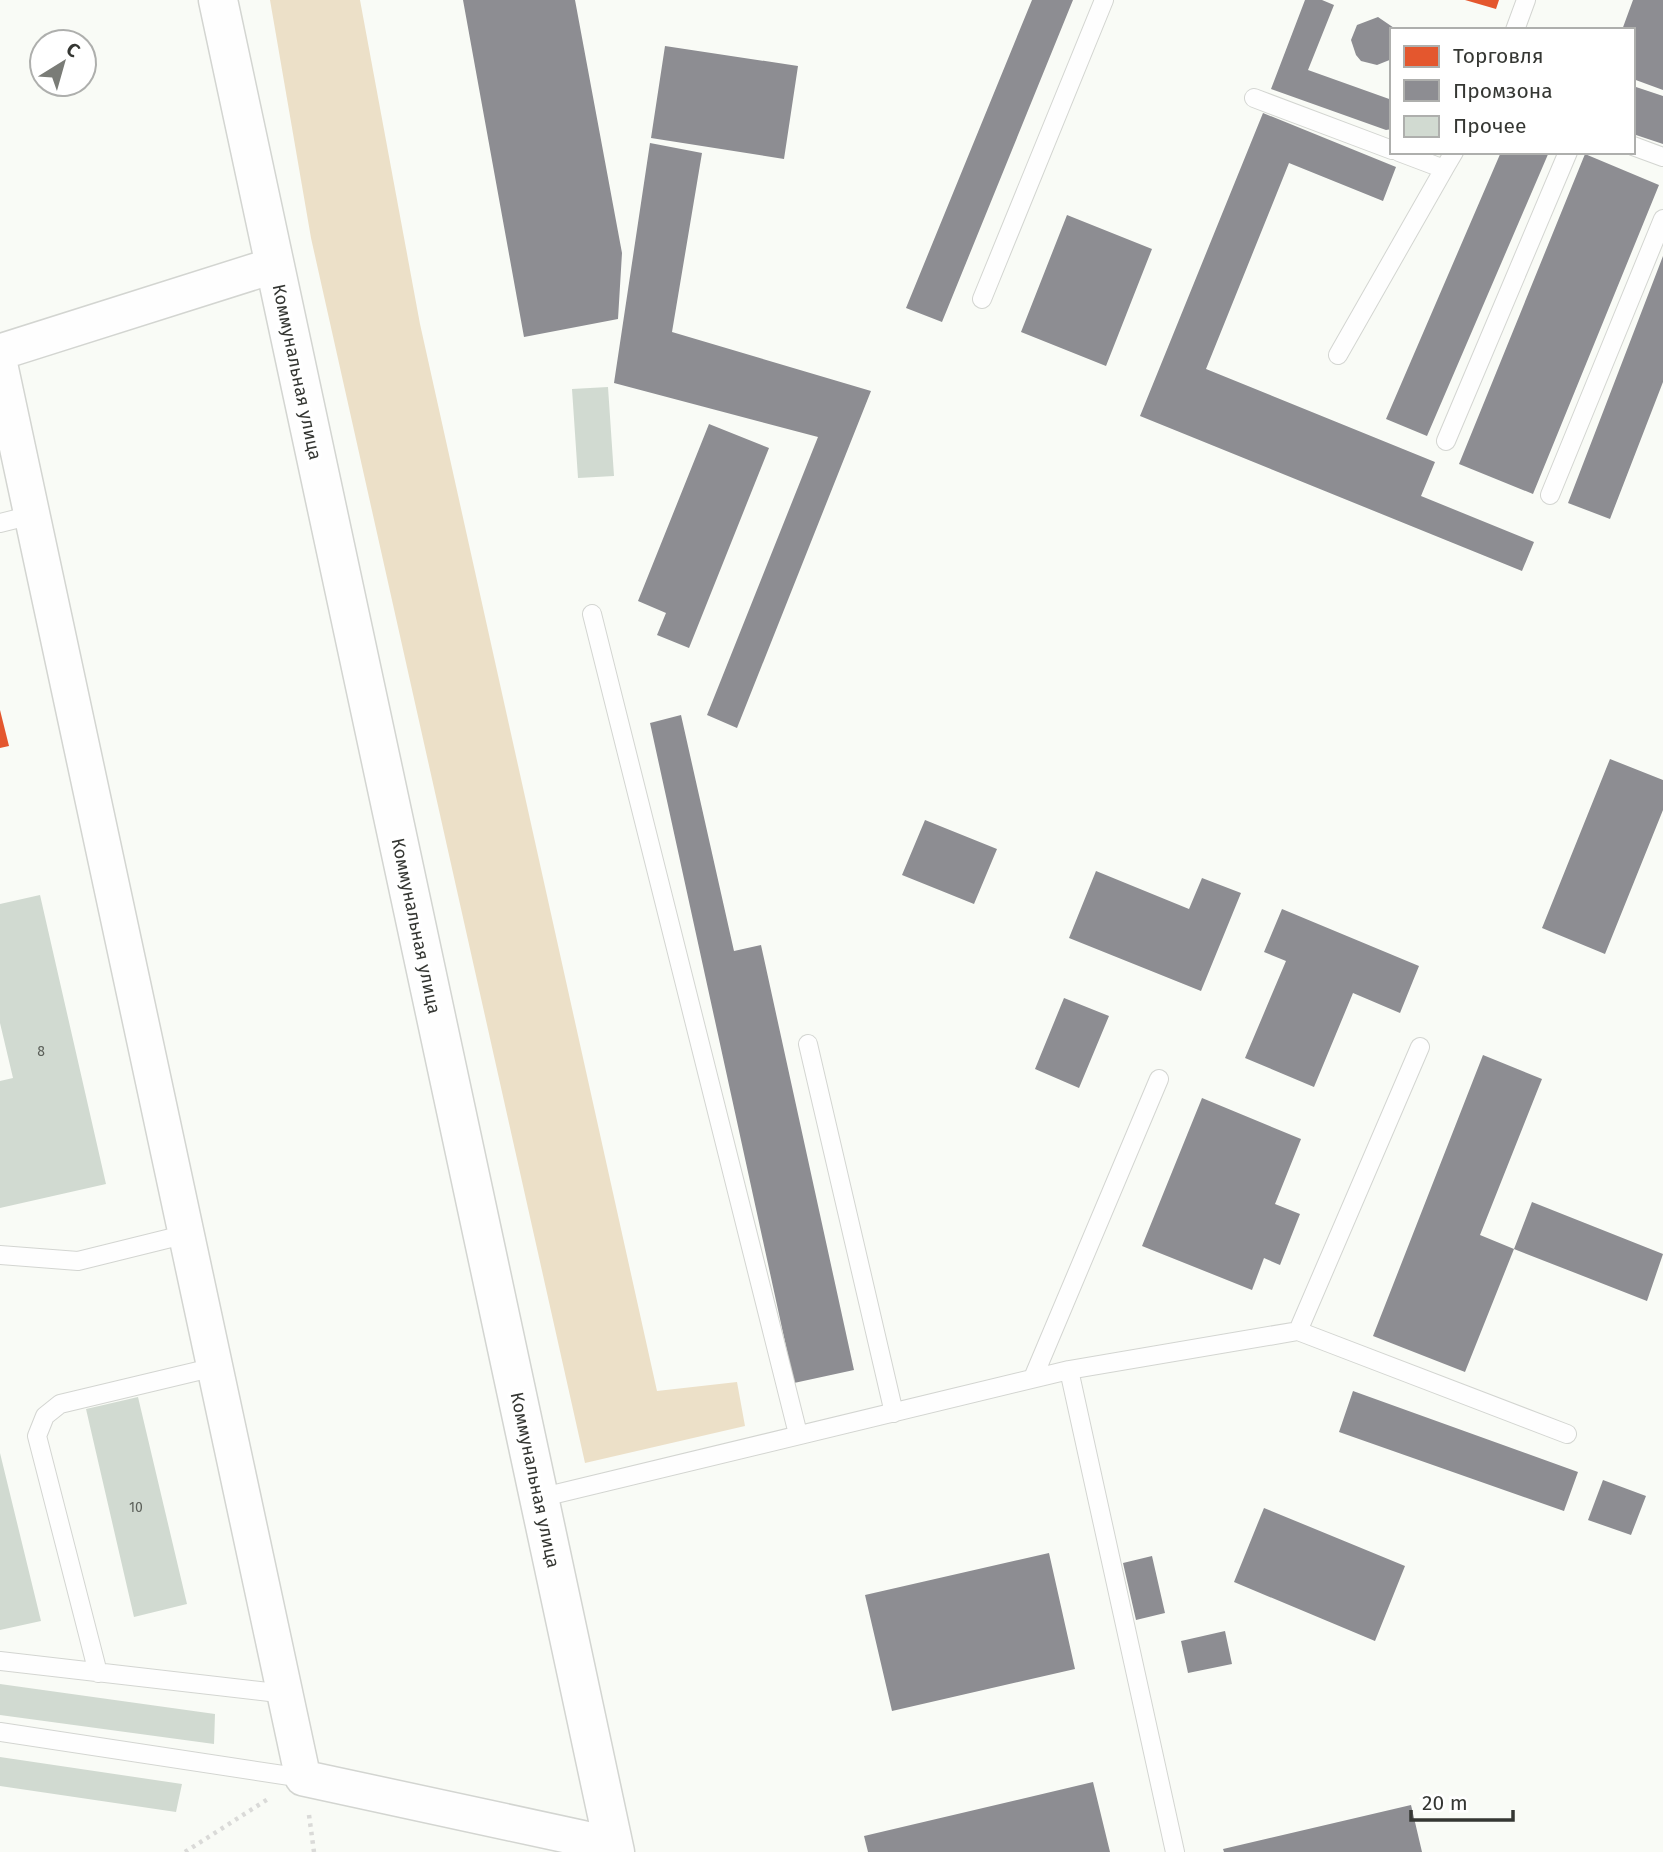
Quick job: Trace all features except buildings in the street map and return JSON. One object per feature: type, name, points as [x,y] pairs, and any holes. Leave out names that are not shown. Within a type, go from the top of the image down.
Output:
[{"type":"main road","name":"Коммунальная улица","points":[[218,0],[614,1848]]},
{"type":"street","points":[[0,352],[275,265]]},
{"type":"street","points":[[0,366],[16,519],[187,1234],[303,1778],[614,1848]]},
{"type":"lane","points":[[982,299],[1104,0]]},
{"type":"lane","points":[[1515,28],[1526,0]]},
{"type":"lane","points":[[1254,98],[1390,148]]},
{"type":"lane","points":[[1635,147],[1663,157]]},
{"type":"lane","points":[[1404,154],[1444,169]]},
{"type":"lane","points":[[1338,355],[1453,154]]},
{"type":"lane","points":[[1446,440],[1567,154]]},
{"type":"lane","points":[[1550,495],[1663,219]]},
{"type":"lane","points":[[592,614],[798,1434]]},
{"type":"lane","points":[[807,1044],[894,1413]]},
{"type":"lane","points":[[1297,1331],[1420,1047]]},
{"type":"lane","points":[[1033,1378],[1158,1079]]},
{"type":"lane","points":[[0,1255],[78,1261],[187,1234]]},
{"type":"lane","points":[[539,1498],[1069,1370],[1297,1331],[1567,1434]]},
{"type":"lane","points":[[98,1673],[37,1436],[45,1416],[60,1404],[215,1367]]},
{"type":"lane","points":[[1069,1370],[1175,1852]]},
{"type":"lane","points":[[0,1661],[286,1694]]},
{"type":"lane","points":[[0,1732],[303,1778]]},
{"type":"path","points":[[185,1852],[303,1778]]},
{"type":"shaded area","points":[[270,0],[360,0],[420,324],[657,1391],[737,1382],[745,1426],[585,1463],[311,238]]}]
